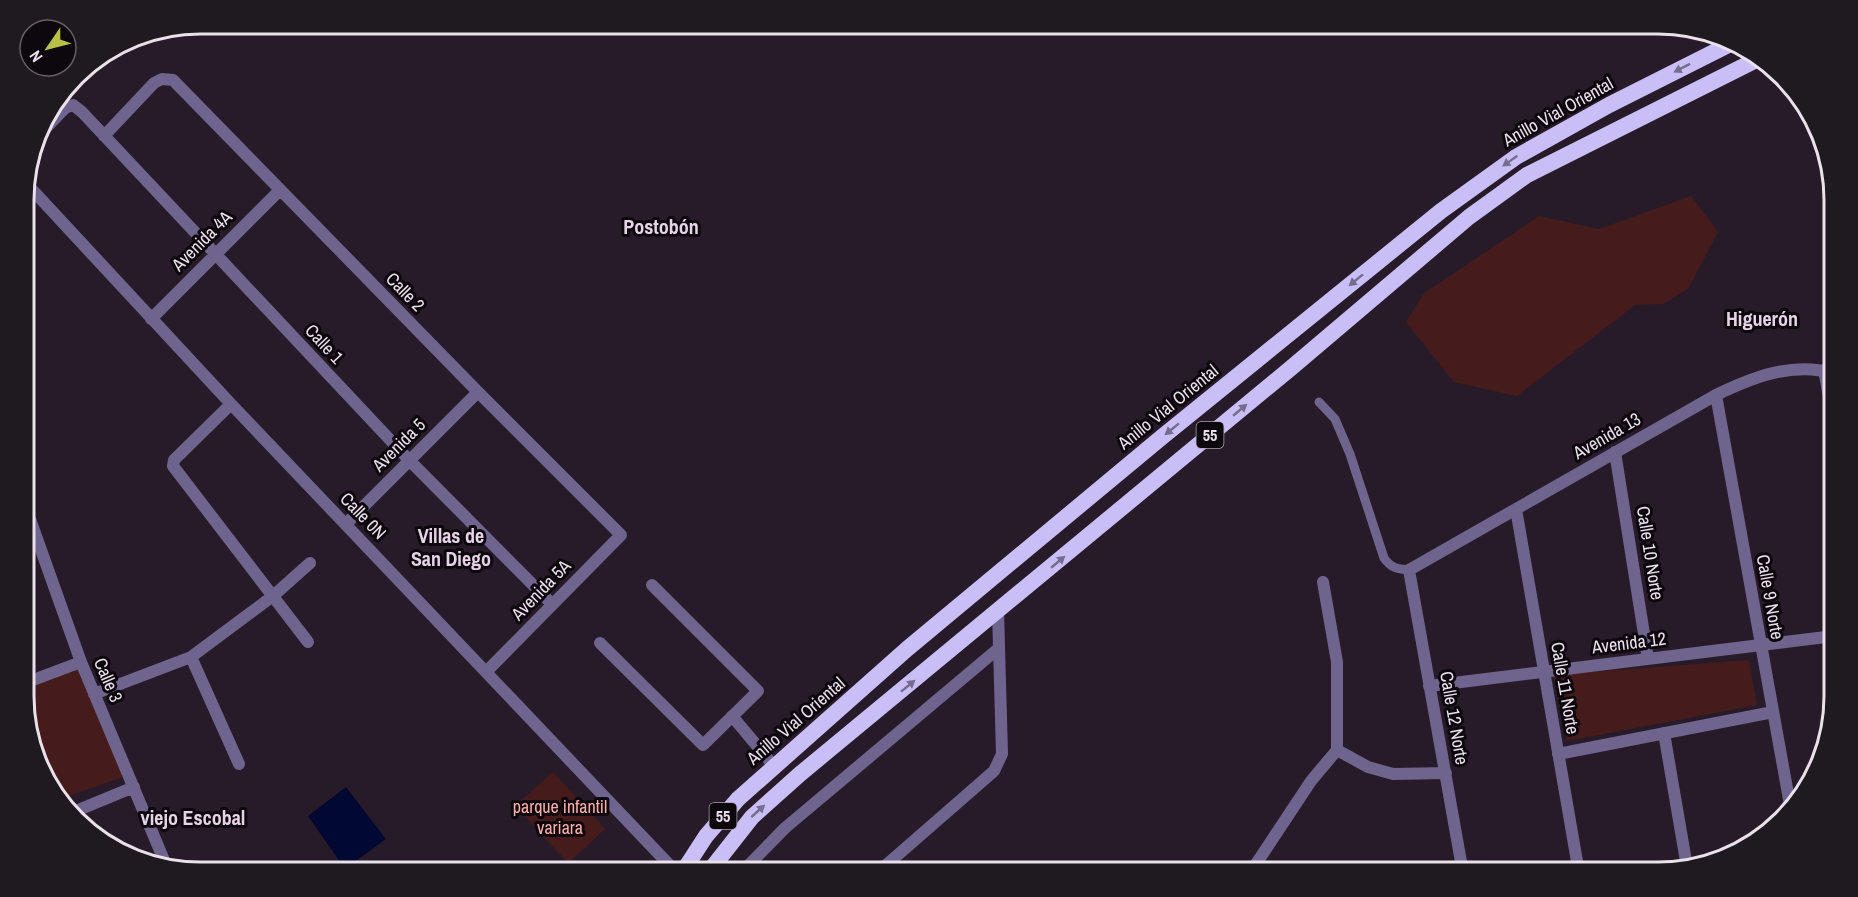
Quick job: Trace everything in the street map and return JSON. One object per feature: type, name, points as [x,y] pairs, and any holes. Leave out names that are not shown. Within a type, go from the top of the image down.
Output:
[{"type":"highway","name":"Anillo Vial Oriental","points":[[689,862],[706,836],[738,799],[907,649],[1134,460],[1441,211],[1516,157],[1609,105],[1722,48]]},
{"type":"highway","name":"55","points":[[717,862],[752,817],[800,774],[999,611],[1469,217],[1527,175],[1751,63]]},
{"type":"street","name":"Calle 2","points":[[104,136],[154,83],[162,79],[172,80],[621,535]]},
{"type":"street","name":"Calle 1","points":[[58,115],[65,108],[74,105],[410,460],[552,604]]},
{"type":"street","name":"Avenida 4A","points":[[151,319],[280,190]]},
{"type":"street","name":"Calle 0N","points":[[35,193],[231,404],[667,862]]},
{"type":"street","name":"Avenida 13","points":[[1409,570],[1748,379],[1789,369],[1824,371]]},
{"type":"street","name":"Avenida 5","points":[[346,524],[478,392]]},
{"type":"street","name":"Calle 9 Norte","points":[[1716,395],[1789,798]]},
{"type":"street","points":[[1319,402],[1335,419],[1350,454],[1383,558],[1395,568],[1409,570]]},
{"type":"street","points":[[231,404],[174,460],[173,466],[308,642]]},
{"type":"street","name":"Calle 10 Norte","points":[[1615,452],[1648,659]]},
{"type":"street","name":"Calle 11 Norte","points":[[1516,509],[1577,862]]},
{"type":"street","name":"Avenida 5A","points":[[486,672],[621,535]]},
{"type":"street","name":"Calle 3","points":[[34,538],[81,662],[163,858]]},
{"type":"street","points":[[94,694],[190,657],[273,596],[310,563]]},
{"type":"street","name":"Calle 12 Norte","points":[[1409,570],[1461,862]]},
{"type":"street","points":[[1257,862],[1311,781],[1336,750],[1336,662],[1323,582]]},
{"type":"street","points":[[600,643],[703,745],[758,691],[652,585]]},
{"type":"street","points":[[890,862],[994,771],[1002,754],[999,611]]},
{"type":"street","name":"Avenida 12","points":[[1429,686],[1824,637]]},
{"type":"street","points":[[752,862],[785,828],[999,648]]},
{"type":"street","points":[[190,657],[239,764]]},
{"type":"street","points":[[34,680],[81,662]]},
{"type":"street","points":[[1558,754],[1773,712]]},
{"type":"street","points":[[732,716],[774,766]]},
{"type":"street","points":[[1664,733],[1686,860]]},
{"type":"street","points":[[1336,750],[1368,767],[1393,774],[1446,773]]},
{"type":"street","points":[[79,809],[134,787]]},
{"type":"green space","points":[[1691,196],[1718,232],[1688,289],[1663,304],[1635,305],[1517,396],[1454,382],[1406,322],[1424,293],[1539,216],[1599,229]]},
{"type":"green space","points":[[1749,660],[1757,705],[1567,741],[1553,675]]},
{"type":"green space","points":[[78,667],[124,777],[68,796],[43,750],[36,719],[34,684]]},
{"type":"green space","name":"parque infantil variara","points":[[553,772],[605,829],[567,862],[515,806]]},
{"type":"water","points":[[346,787],[386,839],[355,862],[340,862],[308,816]]},
{"type":"district","name":"Postobón","points":[[661,227]]},
{"type":"district","name":"Higuerón","points":[[1762,319]]},
{"type":"district","name":"Villas de San Diego","points":[[451,548]]},
{"type":"district","name":"viejo Escobal","points":[[193,818]]}]
